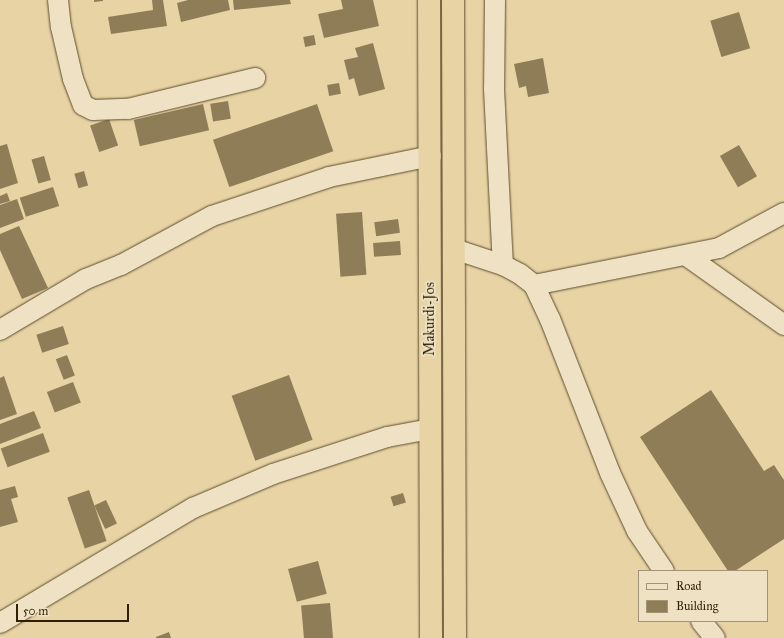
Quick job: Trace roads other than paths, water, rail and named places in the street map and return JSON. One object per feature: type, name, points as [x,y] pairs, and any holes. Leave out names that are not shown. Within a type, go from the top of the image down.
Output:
[{"type":"highway","name":"Makurdi-Jos","points":[[429,0],[431,156],[431,638]]},
{"type":"highway","name":"Makurdi-Jos","points":[[453,0],[455,638]]},
{"type":"street","points":[[58,0],[61,27],[76,90],[83,105],[93,110],[128,109],[255,78]]},
{"type":"street","points":[[496,0],[494,89],[503,265]]},
{"type":"street","points":[[0,330],[86,279],[121,265],[212,216],[329,177],[431,156]]},
{"type":"street","points":[[534,285],[687,256],[719,248],[784,213]]},
{"type":"street","points":[[454,249],[503,265],[520,274],[534,285],[550,319],[610,472],[637,531],[663,570]]},
{"type":"street","points":[[687,256],[784,325]]},
{"type":"street","points":[[0,623],[193,508],[273,474],[386,437],[430,429]]},
{"type":"street","points":[[702,622],[715,638]]}]
